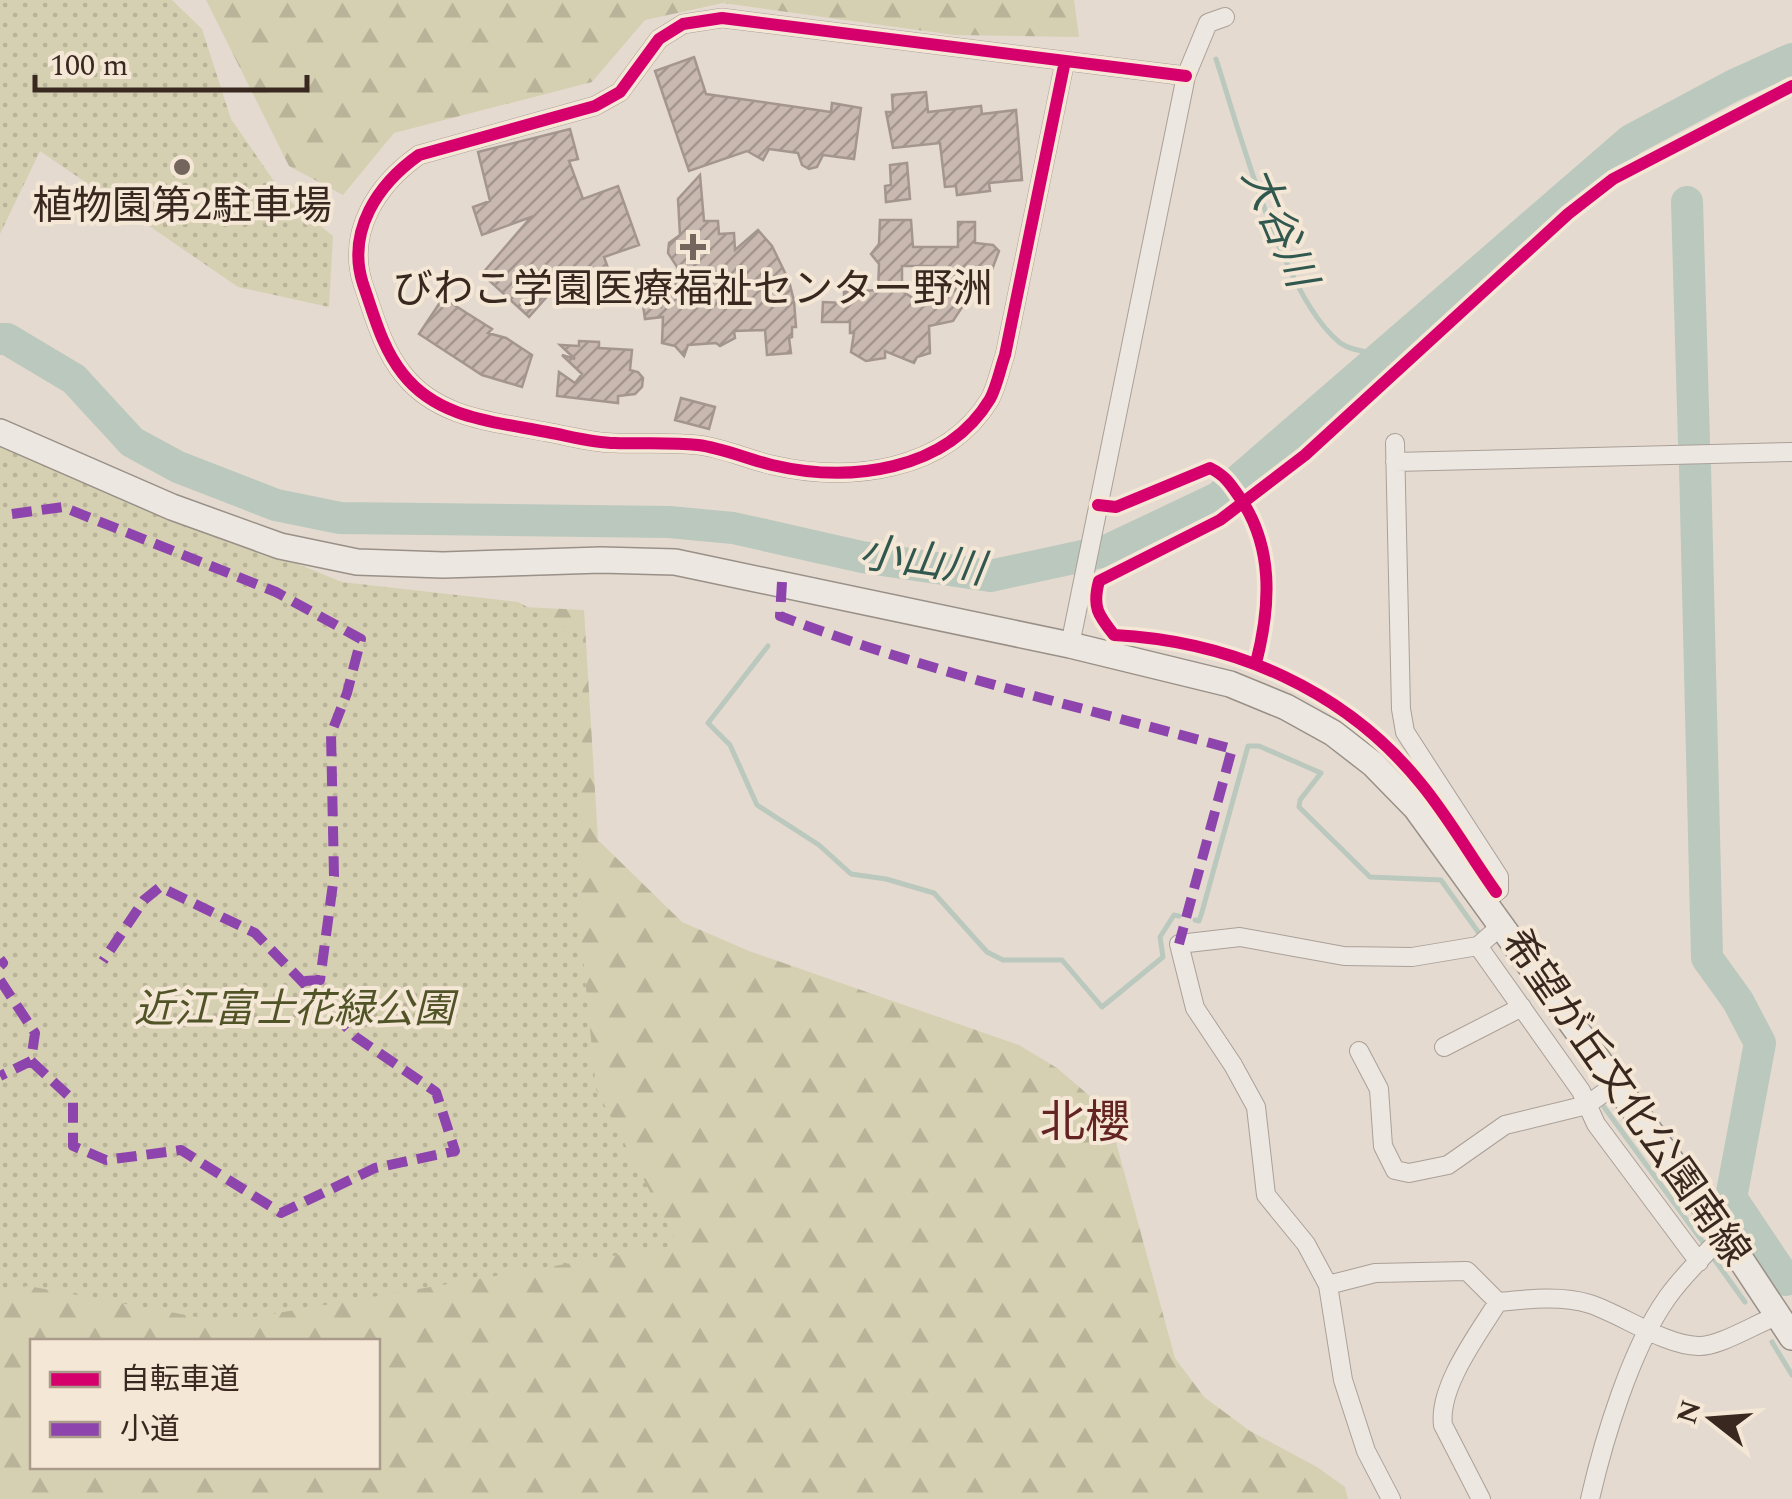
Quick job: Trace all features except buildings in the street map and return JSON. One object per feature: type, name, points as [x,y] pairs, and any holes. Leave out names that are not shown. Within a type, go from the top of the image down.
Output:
[{"type":"main road","name":"希望が丘文化公園南線","points":[[0,432],[172,508],[280,546],[338,558],[443,565],[675,562],[1070,645],[1230,684],[1286,706],[1373,764],[1416,808],[1784,1314],[1792,1337]]},
{"type":"street","points":[[1070,645],[1186,76],[1208,23],[1225,17]]},
{"type":"street","points":[[1064,60],[1004,356],[990,398],[958,437],[918,460],[872,472],[804,470],[705,446],[610,444],[462,416],[432,400],[404,376],[386,348],[359,272],[358,246],[364,218],[395,172],[419,155],[595,106],[620,92],[659,40],[683,24],[722,18],[1064,60],[1186,76]]},
{"type":"street","points":[[1484,901],[1499,890],[1499,877],[1405,732],[1401,709],[1395,453],[1792,452]]},
{"type":"street","points":[[1391,1499],[1366,1452],[1343,1380],[1328,1284],[1306,1244],[1266,1195],[1256,1107],[1195,1008],[1179,944],[1240,937],[1344,956],[1380,958],[1462,951],[1478,946],[1502,925]]},
{"type":"street","points":[[1478,946],[1596,1124],[1699,1262]]},
{"type":"street","points":[[1444,1047],[1522,1008]]},
{"type":"street","points":[[1359,1051],[1379,1089],[1383,1146],[1394,1170],[1409,1173],[1448,1166],[1506,1126],[1587,1105],[1616,1084]]},
{"type":"street","points":[[1590,1499],[1600,1454],[1649,1329],[1668,1295],[1724,1234]]},
{"type":"street","points":[[1328,1284],[1376,1273],[1467,1271],[1498,1302],[1545,1299],[1587,1303],[1671,1340],[1698,1346],[1714,1344],[1784,1314]]},
{"type":"street","points":[[1481,1499],[1443,1425],[1441,1412],[1460,1362],[1498,1302]]},
{"type":"green space","points":[[0,0],[172,0],[202,29],[231,119],[285,197],[333,236],[329,307],[238,287],[40,151],[0,234]]},
{"type":"green space","points":[[206,0],[1074,0],[1079,37],[954,35],[723,3],[645,20],[592,82],[394,133],[343,195],[289,166]]},
{"type":"green space","name":"近江富士花緑公園","points":[[0,443],[342,582],[518,602],[583,637],[580,927],[596,1089],[678,1245],[224,1322],[28,1286],[0,1291]]},
{"type":"green space","points":[[0,456],[342,598],[584,610],[598,840],[682,922],[749,951],[1019,1045],[1057,1068],[1092,1098],[1114,1135],[1175,1358],[1204,1397],[1250,1431],[1317,1467],[1345,1487],[1348,1499],[0,1499]]},
{"type":"waterway","name":"大谷川","points":[[1216,59],[1265,210],[1299,288],[1318,319],[1339,342],[1383,355]]},
{"type":"waterway","name":"小山川","points":[[0,339],[7,339],[74,379],[132,442],[178,467],[276,505],[340,518],[669,522],[733,528],[862,557],[990,576],[1106,551],[1218,498],[1631,140],[1792,59]]},
{"type":"waterway","points":[[1687,202],[1694,442]]},
{"type":"waterway","points":[[1695,466],[1707,958],[1738,1001],[1760,1043],[1731,1198],[1786,1280]]},
{"type":"waterway","points":[[768,646],[708,723],[730,745],[757,805],[819,845],[851,874],[934,893],[987,952],[1003,960],[1062,960],[1102,1007],[1163,957],[1160,937],[1174,915],[1179,916]]},
{"type":"waterway","points":[[1195,920],[1199,921],[1202,912],[1248,746],[1259,746],[1321,773],[1299,807],[1370,877],[1441,880],[1481,936]]},
{"type":"waterway","points":[[1604,1107],[1702,1241]]},
{"type":"waterway","points":[[1714,1259],[1745,1302]]},
{"type":"waterway","points":[[1772,1342],[1792,1375]]},
{"type":"marked path","points":[[12,514],[63,507],[276,592],[361,639],[331,734],[334,876],[320,980],[304,981]]},
{"type":"marked path","points":[[782,582],[780,616],[948,672],[1232,749],[1179,944]]},
{"type":"marked path","points":[[31,1061],[73,1100],[73,1146],[106,1160],[181,1150],[281,1213],[375,1168],[455,1151],[436,1092],[356,1037],[255,933],[160,887],[144,900],[103,961]]},
{"type":"marked path","points":[[0,959],[0,966]]},
{"type":"marked path","points":[[0,980],[35,1033],[31,1061],[0,1076]]},
{"type":"cycle path","points":[[1065,61],[995,389],[971,424],[922,457],[893,466],[832,473],[772,465],[698,445],[598,442],[488,421],[450,409],[417,389],[396,364],[379,331],[363,284],[359,246],[369,210],[391,180],[419,155],[595,106],[620,92],[659,39],[683,24],[722,18],[1186,76]]},
{"type":"cycle path","points":[[1496,892],[1422,785],[1359,722],[1323,697],[1244,660],[1158,639],[1114,635],[1098,610],[1099,581],[1220,520],[1305,455],[1568,214],[1613,179],[1792,86]]},
{"type":"cycle path","points":[[1098,505],[1116,507],[1210,468],[1226,479],[1250,514],[1263,555],[1265,619],[1256,663]]},
{"type":"place","name":"植物園第2駐車場","points":[[182,167]]},
{"type":"place","name":"びわこ学園医療福祉センター野洲","points":[[693,247]]},
{"type":"district","name":"北櫻","points":[[1085,1123]]}]
